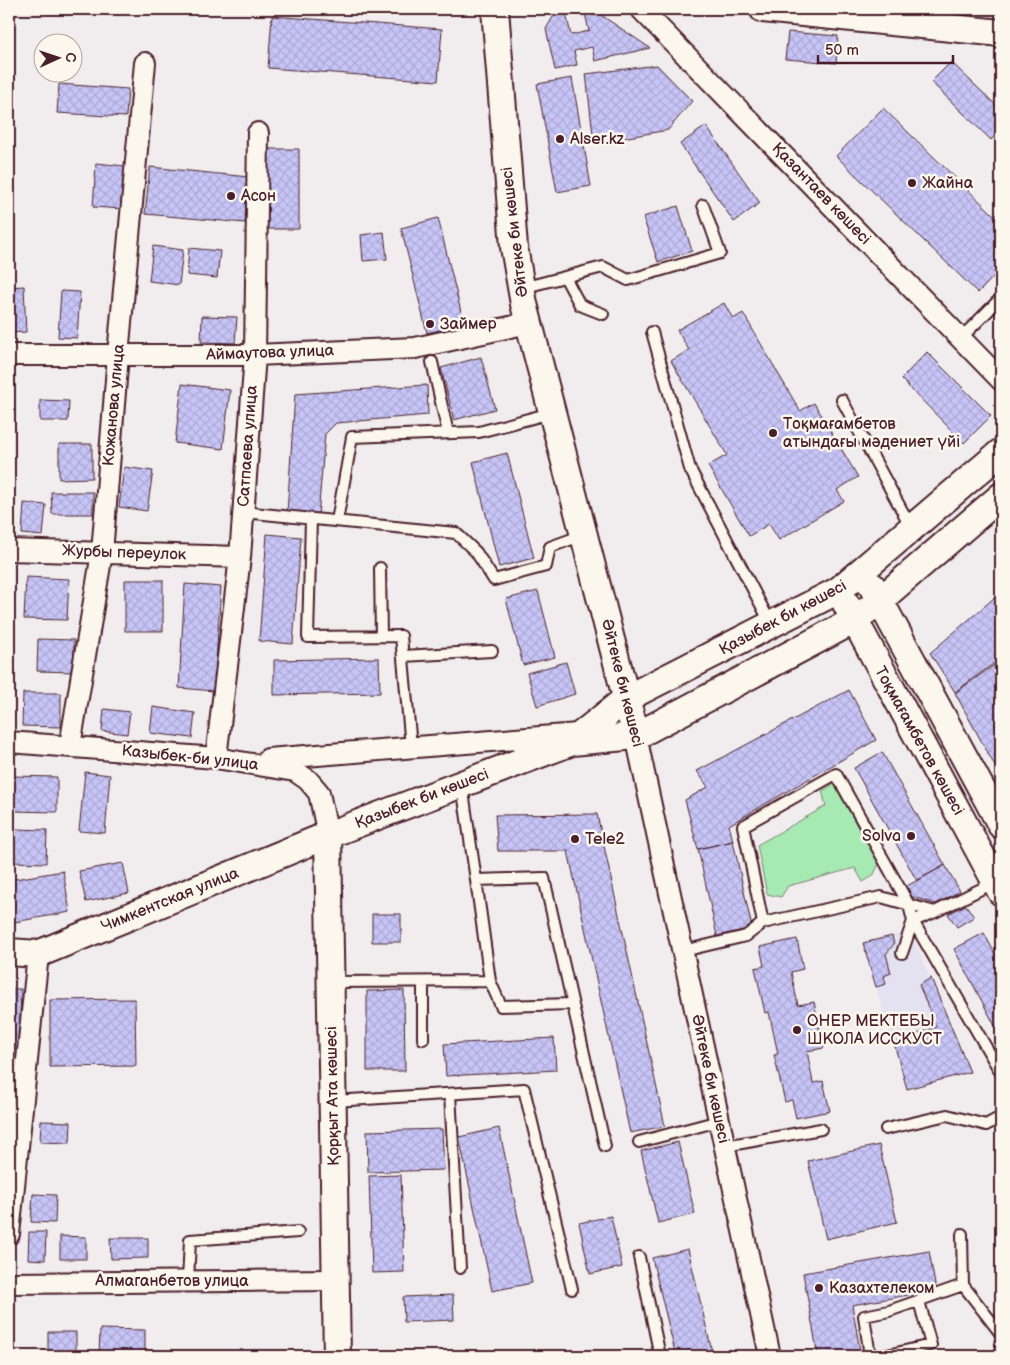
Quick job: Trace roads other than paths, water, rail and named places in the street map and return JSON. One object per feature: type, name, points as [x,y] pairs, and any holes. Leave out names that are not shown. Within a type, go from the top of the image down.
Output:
[{"type":"street","name":"Әйтеке би көшесі","points":[[495,9],[514,247],[521,289],[528,323],[636,736],[770,1356]]},
{"type":"street","name":"Қазантаев көшесі","points":[[641,9],[1001,380]]},
{"type":"street","points":[[763,9],[1001,33]]},
{"type":"street","name":"Кожанова улица","points":[[70,746],[102,553],[145,63]]},
{"type":"street","name":"Сатпаева улица","points":[[216,758],[240,557],[255,355],[258,133]]},
{"type":"street","name":"Аймаутова улица","points":[[9,355],[255,355],[415,348],[528,323]]},
{"type":"street","name":"Қазыбек би көшесі","points":[[328,835],[577,738],[627,698],[839,590],[864,571],[1001,452]]},
{"type":"street","name":"Қазыбек би көшесі","points":[[577,738],[636,736],[854,621],[880,601],[1001,496]]},
{"type":"street","name":"Журбы переулок","points":[[9,550],[240,557]]},
{"type":"street","name":"Тоқмағамбетов көшесі","points":[[864,571],[1001,825]]},
{"type":"street","name":"Тоқмағамбетов көшесі","points":[[839,590],[998,887]]},
{"type":"street","points":[[240,761],[411,747],[577,738]]},
{"type":"street","name":"Казыбек-би улица","points":[[9,742],[216,758],[295,771],[308,780],[319,793],[328,835]]},
{"type":"street","name":"Чимкентская улица","points":[[9,952],[38,954],[328,835]]},
{"type":"street","name":"Қорқыт Ата көшесі","points":[[328,835],[337,1356]]},
{"type":"street","points":[[9,1234],[38,954]]},
{"type":"street","name":"Алмаганбетов улица","points":[[9,1283],[336,1280]]},
{"type":"lane","points":[[521,289],[603,267],[628,280],[720,253],[704,205]]},
{"type":"lane","points":[[565,277],[580,305],[603,314]]},
{"type":"lane","points":[[961,338],[1001,298]]},
{"type":"lane","points":[[652,332],[690,469],[772,625]]},
{"type":"lane","points":[[432,362],[448,433]]},
{"type":"lane","points":[[842,400],[912,530]]},
{"type":"lane","points":[[337,521],[352,437],[479,432],[552,413]]},
{"type":"lane","points":[[243,512],[456,533],[476,552],[494,580],[546,566],[550,547],[584,535]]},
{"type":"lane","points":[[311,519],[308,636],[401,636],[411,747]]},
{"type":"lane","points":[[380,568],[382,636]]},
{"type":"lane","points":[[403,656],[492,651]]},
{"type":"lane","points":[[763,923],[743,826],[836,774],[909,905],[913,921],[1001,1073]]},
{"type":"lane","points":[[462,784],[490,981],[501,1006],[572,1004]]},
{"type":"lane","points":[[476,880],[544,878],[604,1146]]},
{"type":"lane","points":[[902,953],[913,921],[998,887]]},
{"type":"lane","points":[[682,951],[746,936],[763,923],[882,897],[934,912]]},
{"type":"lane","points":[[331,982],[490,981]]},
{"type":"lane","points":[[423,982],[423,1038]]},
{"type":"lane","points":[[333,1102],[524,1089],[572,1288]]},
{"type":"lane","points":[[450,1094],[460,1268]]},
{"type":"lane","points":[[886,1129],[947,1115],[986,1125],[1001,1116]]},
{"type":"lane","points":[[638,1142],[719,1121]]},
{"type":"lane","points":[[725,1146],[821,1129]]},
{"type":"lane","points":[[188,1281],[190,1240],[298,1232]]},
{"type":"lane","points":[[962,1234],[963,1285],[1001,1334]]},
{"type":"lane","points":[[639,1258],[660,1356]]},
{"type":"lane","points":[[870,1356],[864,1316],[889,1311],[963,1285]]},
{"type":"lane","points":[[883,1356],[931,1345],[919,1301]]},
{"type":"place","name":"Alser.kz","points":[[560,139]]},
{"type":"place","name":"Жайна","points":[[912,183]]},
{"type":"place","name":"Асон","points":[[231,196]]},
{"type":"place","name":"Займер","points":[[430,324]]},
{"type":"place","name":"Тоқмағамбетов атындағы мәдениет үйі","points":[[773,433]]},
{"type":"place","name":"Solva","points":[[911,836]]},
{"type":"place","name":"Tele2","points":[[575,839]]},
{"type":"place","name":"ОНЕР МЕКТЕБЫ ШКОЛА ИССКУСТ","points":[[797,1030]]},
{"type":"place","name":"Казахтелеком","points":[[819,1288]]}]
